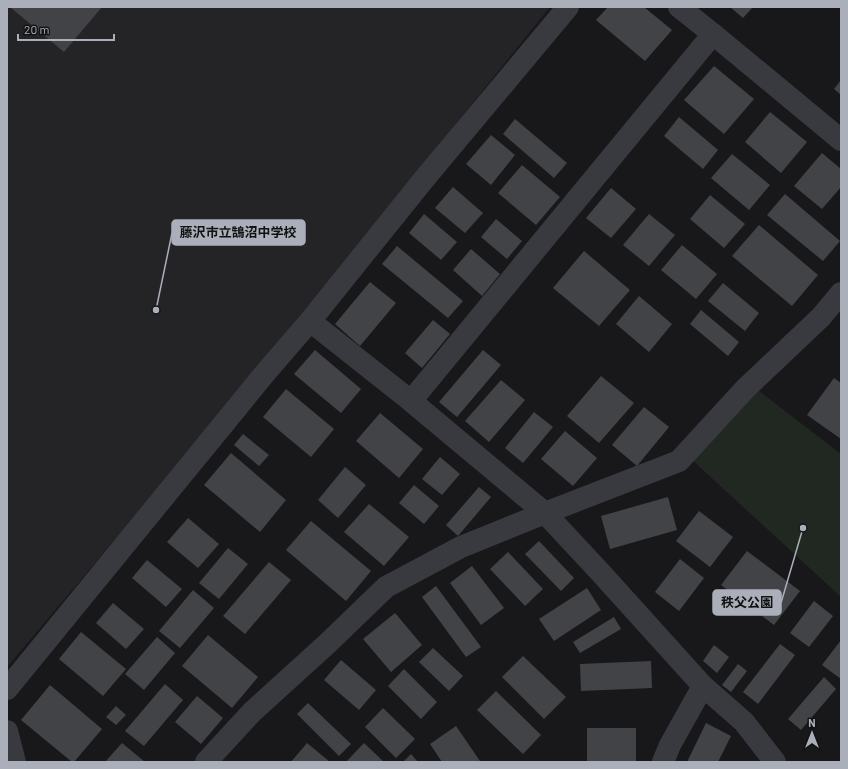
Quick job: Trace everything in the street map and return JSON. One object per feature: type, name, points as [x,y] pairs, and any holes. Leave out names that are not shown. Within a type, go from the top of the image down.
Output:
[{"type":"street","points":[[7,689],[261,378],[310,321],[568,7]]},
{"type":"street","points":[[679,7],[841,140]]},
{"type":"street","points":[[412,401],[713,34]]},
{"type":"street","points":[[206,762],[252,712],[328,643],[386,587],[461,547],[679,461],[745,389],[821,317],[841,293]]},
{"type":"street","points":[[310,321],[412,401],[545,513],[703,686],[744,722],[775,762]]},
{"type":"street","points":[[663,762],[670,745],[703,686]]},
{"type":"street","points":[[7,732],[15,762]]},
{"type":"shaded area","points":[[7,7],[550,7],[355,249],[140,510],[7,667]]},
{"type":"shaded area","points":[[750,384],[841,454],[841,597],[691,459]]},
{"type":"building","points":[[10,7],[102,7],[64,52]]},
{"type":"building","points":[[608,7],[644,7],[672,30],[645,61],[596,20]]},
{"type":"building","points":[[730,7],[753,7],[743,18]]},
{"type":"building","points":[[714,66],[754,99],[724,134],[684,100]]},
{"type":"building","points":[[841,80],[841,95],[834,89]]},
{"type":"building","points":[[770,112],[807,142],[781,173],[745,142]]},
{"type":"building","points":[[679,117],[718,150],[703,169],[664,136]]},
{"type":"building","points":[[515,119],[567,163],[554,178],[503,134]]},
{"type":"building","points":[[491,135],[515,155],[491,185],[466,164]]},
{"type":"building","points":[[822,153],[841,169],[841,187],[822,209],[794,186]]},
{"type":"building","points":[[732,154],[770,185],[749,210],[711,178]]},
{"type":"building","points":[[522,165],[560,197],[536,225],[498,193]]},
{"type":"building","points":[[453,187],[483,213],[465,233],[435,208]]},
{"type":"building","points":[[611,188],[636,209],[611,238],[586,218]]},
{"type":"building","points":[[785,194],[840,241],[823,261],[767,215]]},
{"type":"building","points":[[710,195],[745,224],[724,248],[690,219]]},
{"type":"building","points":[[424,214],[457,242],[441,260],[409,233]]},
{"type":"building","points":[[649,214],[675,235],[649,266],[623,245]]},
{"type":"building","points":[[496,219],[522,241],[507,259],[481,237]]},
{"type":"building","points":[[759,225],[818,275],[792,306],[732,256]]},
{"type":"building","points":[[682,245],[717,274],[696,299],[661,270]]},
{"type":"building","points":[[397,246],[463,301],[448,318],[382,264]]},
{"type":"building","points":[[471,249],[500,274],[482,296],[453,270]]},
{"type":"building","points":[[584,251],[630,290],[599,326],[553,288]]},
{"type":"building","points":[[370,282],[396,303],[360,346],[335,324]]},
{"type":"building","points":[[723,283],[759,313],[745,331],[708,301]]},
{"type":"building","points":[[639,296],[672,324],[649,352],[616,324]]},
{"type":"building","points":[[701,310],[739,342],[728,356],[690,324]]},
{"type":"building","points":[[433,320],[450,334],[422,368],[405,353]]},
{"type":"building","points":[[315,350],[361,389],[341,413],[294,374]]},
{"type":"building","points":[[483,350],[501,365],[457,417],[439,402]]},
{"type":"building","points":[[601,376],[634,403],[599,443],[567,416]]},
{"type":"building","points":[[834,378],[841,383],[841,439],[807,415]]},
{"type":"building","points":[[501,380],[525,400],[489,442],[465,421]]},
{"type":"building","points":[[286,389],[334,429],[311,457],[263,417]]},
{"type":"building","points":[[644,407],[669,427],[637,466],[612,445]]},
{"type":"building","points":[[534,412],[553,427],[523,463],[505,448]]},
{"type":"building","points":[[380,413],[423,449],[399,478],[356,441]]},
{"type":"building","points":[[565,431],[597,458],[573,486],[541,459]]},
{"type":"building","points":[[243,434],[269,455],[259,466],[234,445]]},
{"type":"building","points":[[231,453],[286,500],[260,532],[204,485]]},
{"type":"building","points":[[440,457],[460,474],[442,495],[422,479]]},
{"type":"building","points":[[345,467],[366,485],[338,518],[318,500]]},
{"type":"building","points":[[414,485],[439,506],[424,524],[399,503]]},
{"type":"building","points":[[479,487],[491,497],[458,536],[446,525]]},
{"type":"building","points":[[668,497],[677,530],[610,549],[601,516]]},
{"type":"building","points":[[369,504],[409,537],[384,566],[344,532]]},
{"type":"building","points":[[699,511],[733,537],[710,567],[676,541]]},
{"type":"building","points":[[188,518],[219,544],[198,568],[167,542]]},
{"type":"building","points":[[311,521],[371,571],[346,601],[286,550]]},
{"type":"building","points":[[539,541],[574,578],[561,591],[525,554]]},
{"type":"building","points":[[228,548],[248,564],[219,599],[199,583]]},
{"type":"building","points":[[747,551],[800,591],[774,625],[721,585]]},
{"type":"building","points":[[508,552],[543,589],[525,606],[490,569]]},
{"type":"building","points":[[680,559],[704,578],[679,611],[655,592]]},
{"type":"building","points":[[147,560],[182,589],[166,607],[132,578]]},
{"type":"building","points":[[269,562],[291,580],[245,634],[223,616]]},
{"type":"building","points":[[472,566],[504,608],[481,625],[450,583]]},
{"type":"building","points":[[436,586],[481,647],[466,657],[422,597]]},
{"type":"building","points":[[587,588],[601,610],[554,641],[539,619]]},
{"type":"building","points":[[193,590],[214,608],[180,648],[159,631]]},
{"type":"building","points":[[814,601],[833,616],[809,647],[790,633]]},
{"type":"building","points":[[113,603],[144,629],[126,649],[96,623]]},
{"type":"building","points":[[395,613],[422,645],[391,672],[363,639]]},
{"type":"building","points":[[614,617],[621,629],[580,653],[573,642]]},
{"type":"building","points":[[81,632],[126,669],[103,696],[59,659]]},
{"type":"building","points":[[208,635],[258,677],[232,708],[182,666]]},
{"type":"building","points":[[157,637],[175,653],[144,690],[125,674]]},
{"type":"building","points":[[841,640],[841,679],[822,665]]},
{"type":"building","points":[[780,644],[795,655],[758,704],[743,692]]},
{"type":"building","points":[[714,645],[729,657],[717,673],[703,661]]},
{"type":"building","points":[[433,648],[463,676],[449,691],[419,662]]},
{"type":"building","points":[[523,656],[566,697],[544,719],[502,677]]},
{"type":"building","points":[[341,660],[376,690],[359,710],[324,680]]},
{"type":"building","points":[[651,661],[652,688],[581,691],[580,664]]},
{"type":"building","points":[[738,664],[747,671],[731,692],[722,685]]},
{"type":"building","points":[[404,669],[437,702],[421,719],[388,686]]},
{"type":"building","points":[[824,677],[836,689],[801,730],[788,719]]},
{"type":"building","points":[[165,684],[183,700],[144,746],[125,731]]},
{"type":"building","points":[[50,685],[102,729],[74,762],[72,762],[21,720]]},
{"type":"building","points":[[496,691],[541,735],[523,754],[477,710]]},
{"type":"building","points":[[197,696],[223,718],[201,744],[175,722]]},
{"type":"building","points":[[308,703],[351,744],[339,756],[297,714]]},
{"type":"building","points":[[116,706],[126,715],[116,725],[106,717]]},
{"type":"building","points":[[383,708],[415,739],[396,758],[365,727]]},
{"type":"building","points":[[706,723],[731,736],[718,762],[687,762]]},
{"type":"building","points":[[456,726],[480,761],[479,762],[442,762],[430,744]]},
{"type":"building","points":[[587,728],[636,728],[636,762],[587,762]]},
{"type":"building","points":[[122,743],[145,762],[105,762]]},
{"type":"building","points":[[307,743],[330,762],[291,762]]},
{"type":"building","points":[[364,743],[384,762],[346,762]]},
{"type":"building","points":[[411,754],[418,762],[403,762]]},
{"type":"place","name":"藤沢市立鵠沼中学校","points":[[156,310]]},
{"type":"place","name":"秩父公園","points":[[803,528]]}]
